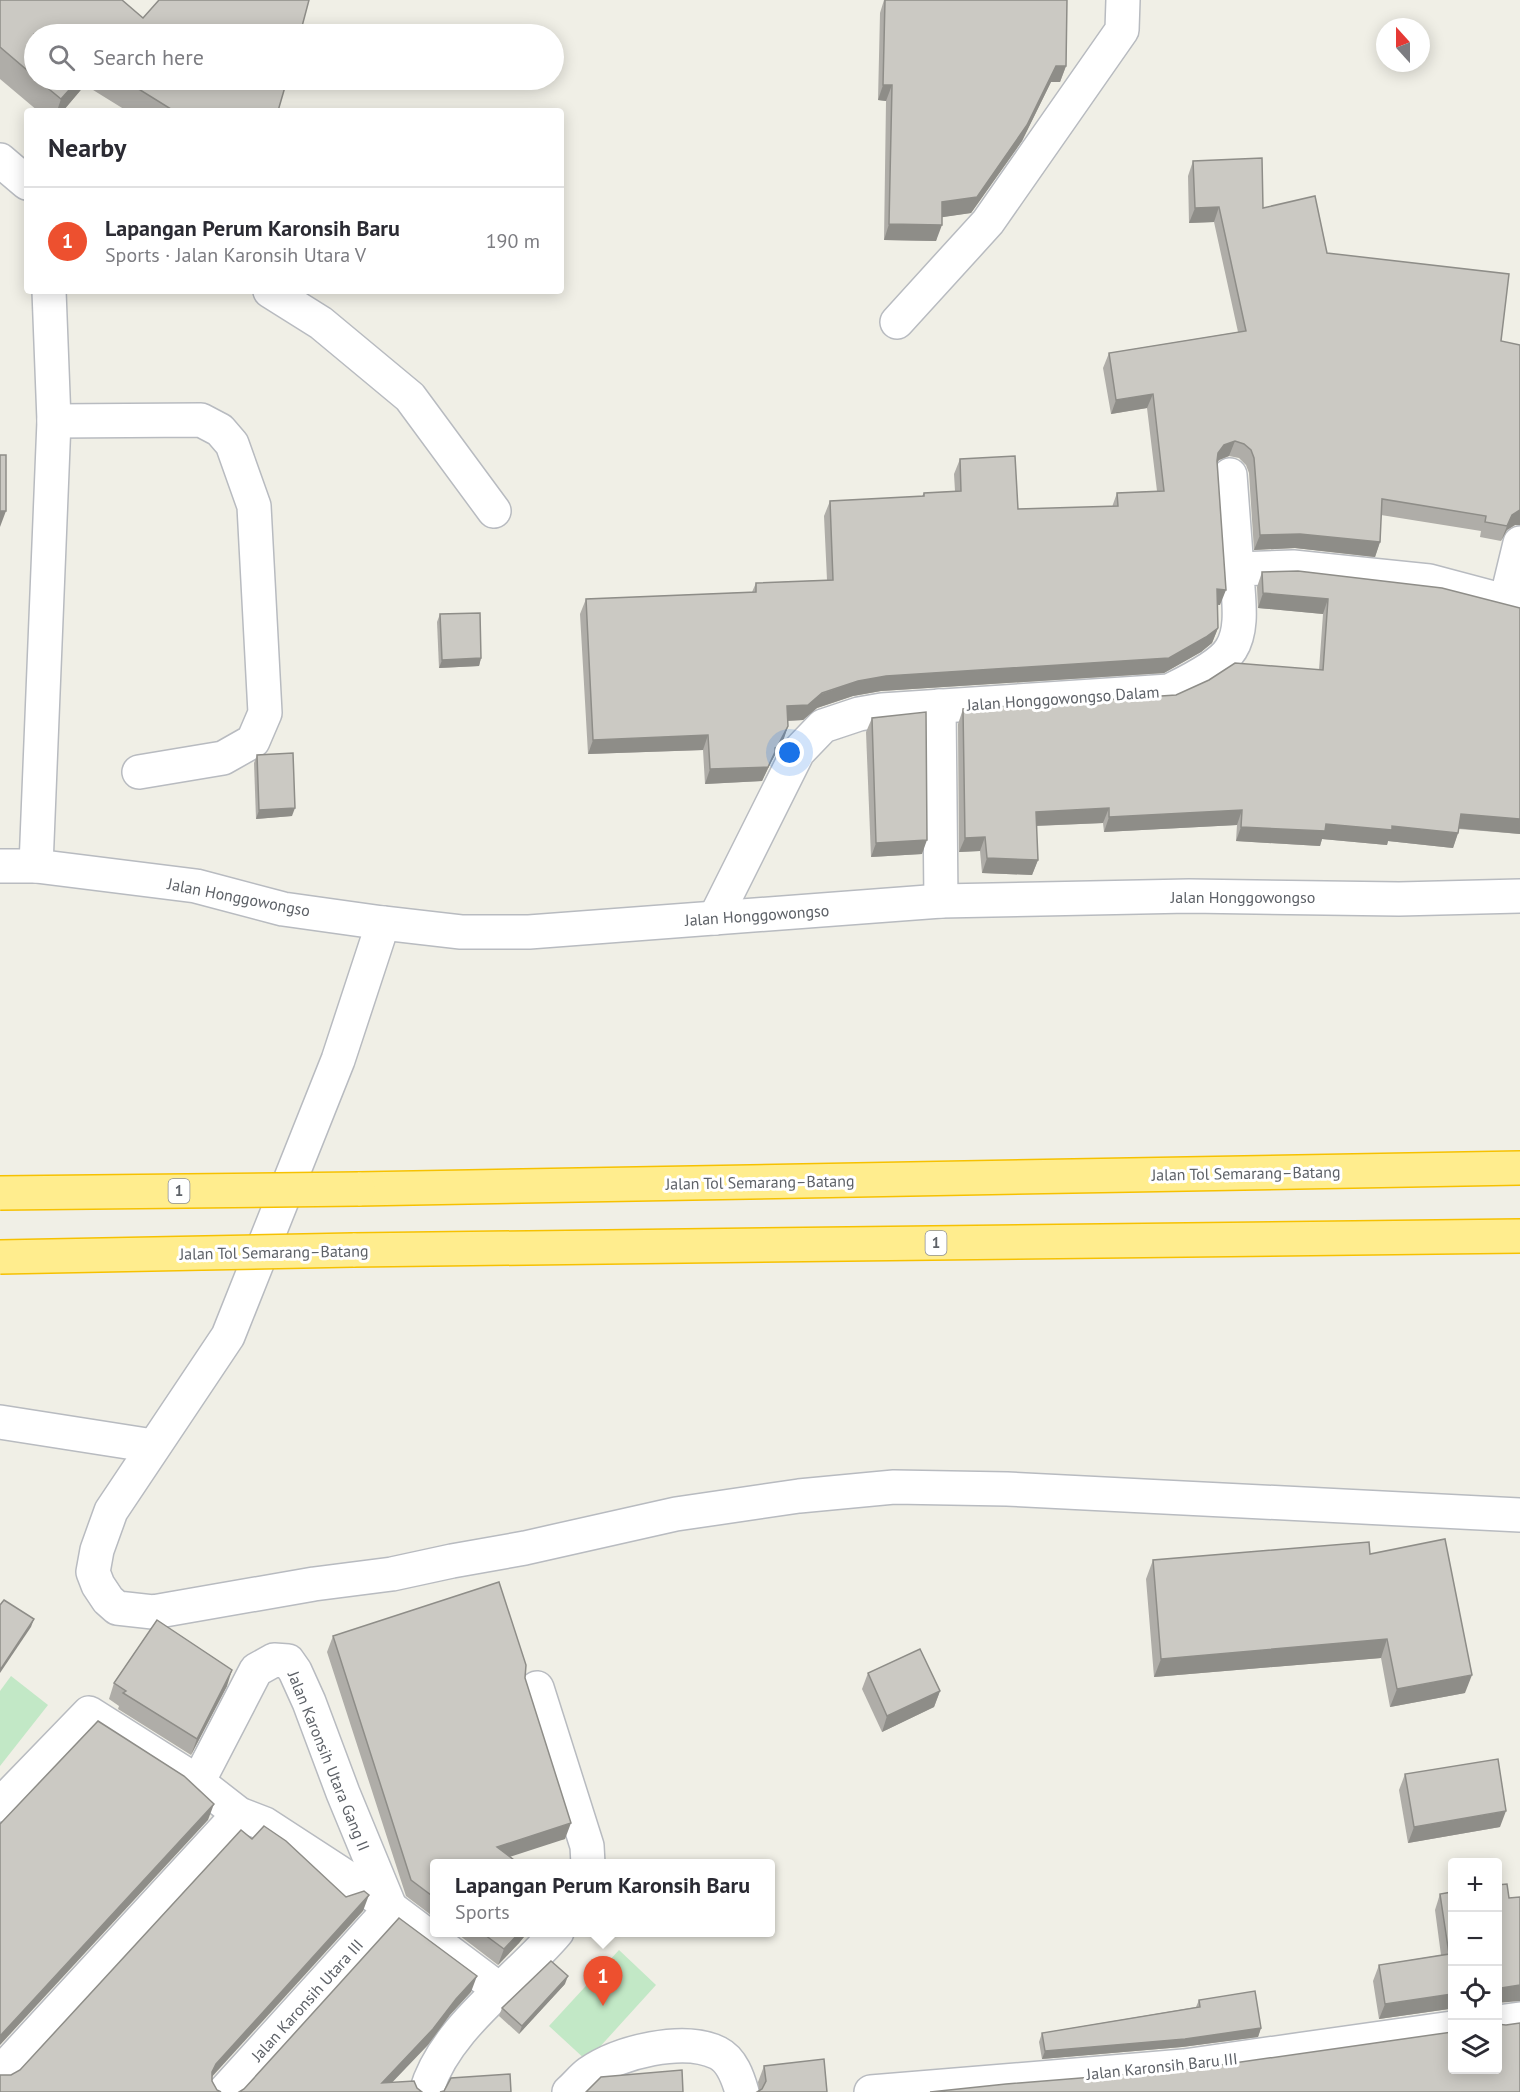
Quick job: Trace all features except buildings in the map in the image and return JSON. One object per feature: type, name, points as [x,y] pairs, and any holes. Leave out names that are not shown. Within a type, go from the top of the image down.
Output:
[{"type":"highway","name":"Jalan Tol Semarang–Batang","points":[[0,1193],[358,1189],[1520,1168]]},
{"type":"highway","name":"Jalan Tol Semarang–Batang","points":[[0,1257],[353,1250],[1520,1236]]},
{"type":"street","points":[[897,322],[988,222],[1122,30],[1123,0]]},
{"type":"street","points":[[0,160],[24,180]]},
{"type":"street","points":[[36,866],[54,421],[49,294]]},
{"type":"street","points":[[275,294],[321,323],[410,397],[494,511]]},
{"type":"street","points":[[54,421],[201,420],[220,430],[232,444],[254,506],[265,713],[257,732],[253,741],[223,758],[139,772]]},
{"type":"street","name":"Jalan Honggowongso Dalam","points":[[716,918],[798,752],[823,726],[860,714],[882,710],[1170,691],[1204,672],[1231,651],[1239,620],[1230,475]]},
{"type":"street","points":[[1237,569],[1293,567],[1429,580],[1513,603],[1520,543]]},
{"type":"street","points":[[939,706],[941,901]]},
{"type":"street","name":"Jalan Honggowongso","points":[[0,866],[36,866],[196,886],[283,909],[461,932],[529,932],[941,901],[1189,896],[1399,899],[1520,896]]},
{"type":"street","points":[[383,923],[338,1060],[228,1336],[111,1511],[97,1550],[93,1572],[98,1585],[108,1600],[117,1608],[153,1612],[314,1584],[392,1574],[525,1548],[676,1514],[799,1496],[894,1487],[1007,1490],[1520,1515]]},
{"type":"street","points":[[0,1422],[153,1446]]},
{"type":"street","name":"Jalan Karonsih Utara Gang II","points":[[198,1782],[256,1670],[274,1660],[288,1661],[305,1692],[390,1909]]},
{"type":"street","points":[[537,1688],[587,1846],[588,1859]]},
{"type":"street","points":[[0,1804],[89,1713],[198,1782],[239,1814],[265,1824],[368,1890],[390,1909],[500,1990]]},
{"type":"street","points":[[0,2073],[239,1814]]},
{"type":"street","name":"Jalan Karonsih Utara III","points":[[224,2092],[390,1909]]},
{"type":"street","points":[[426,2092],[434,2070],[448,2046],[552,1937]]},
{"type":"street","points":[[1502,2021],[1520,2019]]},
{"type":"street","name":"Jalan Karonsih Baru III","points":[[871,2092],[1184,2066],[1448,2029]]},
{"type":"street","points":[[569,2092],[589,2073],[619,2057],[637,2050],[661,2047],[703,2049],[718,2053],[734,2070],[742,2092]]},
{"type":"green space","points":[[11,1676],[48,1705],[0,1766],[0,1691]]},
{"type":"green space","points":[[619,1950],[656,1985],[587,2061],[549,2026]]},
{"type":"place","name":"Lapangan Perum Karonsih Baru","points":[[603,2006]]}]
